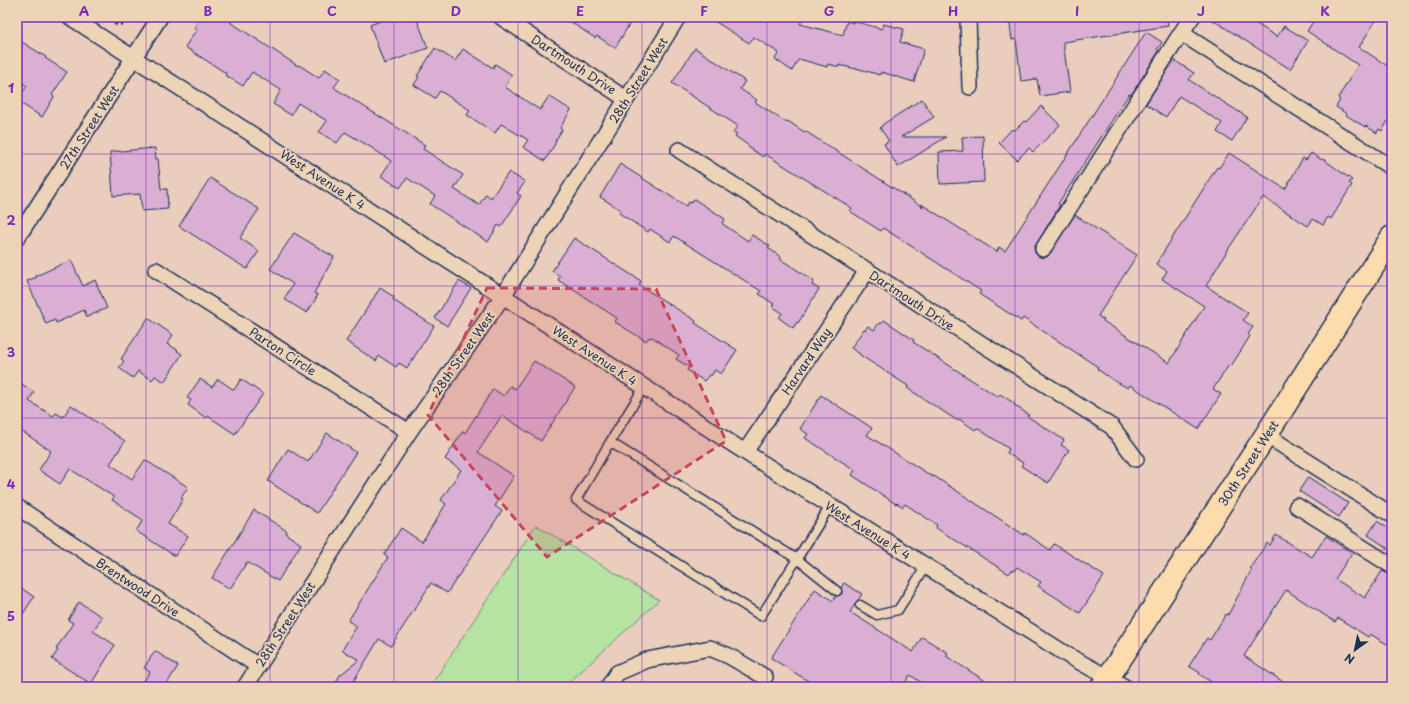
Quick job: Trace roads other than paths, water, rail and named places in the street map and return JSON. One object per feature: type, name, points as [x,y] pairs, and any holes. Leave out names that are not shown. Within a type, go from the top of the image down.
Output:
[{"type":"main road","name":"30th Street West","points":[[1111,684],[1266,434],[1392,237]]},
{"type":"street","name":"West Avenue K 4","points":[[70,17],[745,452],[1111,684]]},
{"type":"street","name":"27th Street West","points":[[17,238],[160,17]]},
{"type":"street","name":"Dartmouth Drive","points":[[501,17],[626,99]]},
{"type":"street","name":"28th Street West","points":[[245,687],[409,432],[503,296],[678,17]]},
{"type":"street","points":[[968,17],[970,87]]},
{"type":"street","points":[[1043,249],[1192,17]]},
{"type":"street","points":[[1181,33],[1392,168]]},
{"type":"street","name":"Dartmouth Drive","points":[[679,150],[1112,427],[1136,459]]},
{"type":"street","name":"Parton Circle","points":[[156,270],[409,432]]},
{"type":"street","name":"Harvard Way","points":[[745,452],[867,271]]},
{"type":"street","points":[[1266,434],[1392,515]]},
{"type":"street","points":[[1297,506],[1392,566]]},
{"type":"street","name":"Brentwood Drive","points":[[17,507],[258,666]]},
{"type":"street","points":[[608,687],[617,674],[647,660],[710,648],[729,656],[765,677]]},
{"type":"lane","points":[[644,387],[576,500],[761,616],[830,506]]},
{"type":"lane","points":[[610,442],[797,559],[837,590]]},
{"type":"lane","points":[[860,605],[877,615],[898,610],[926,566]]}]
